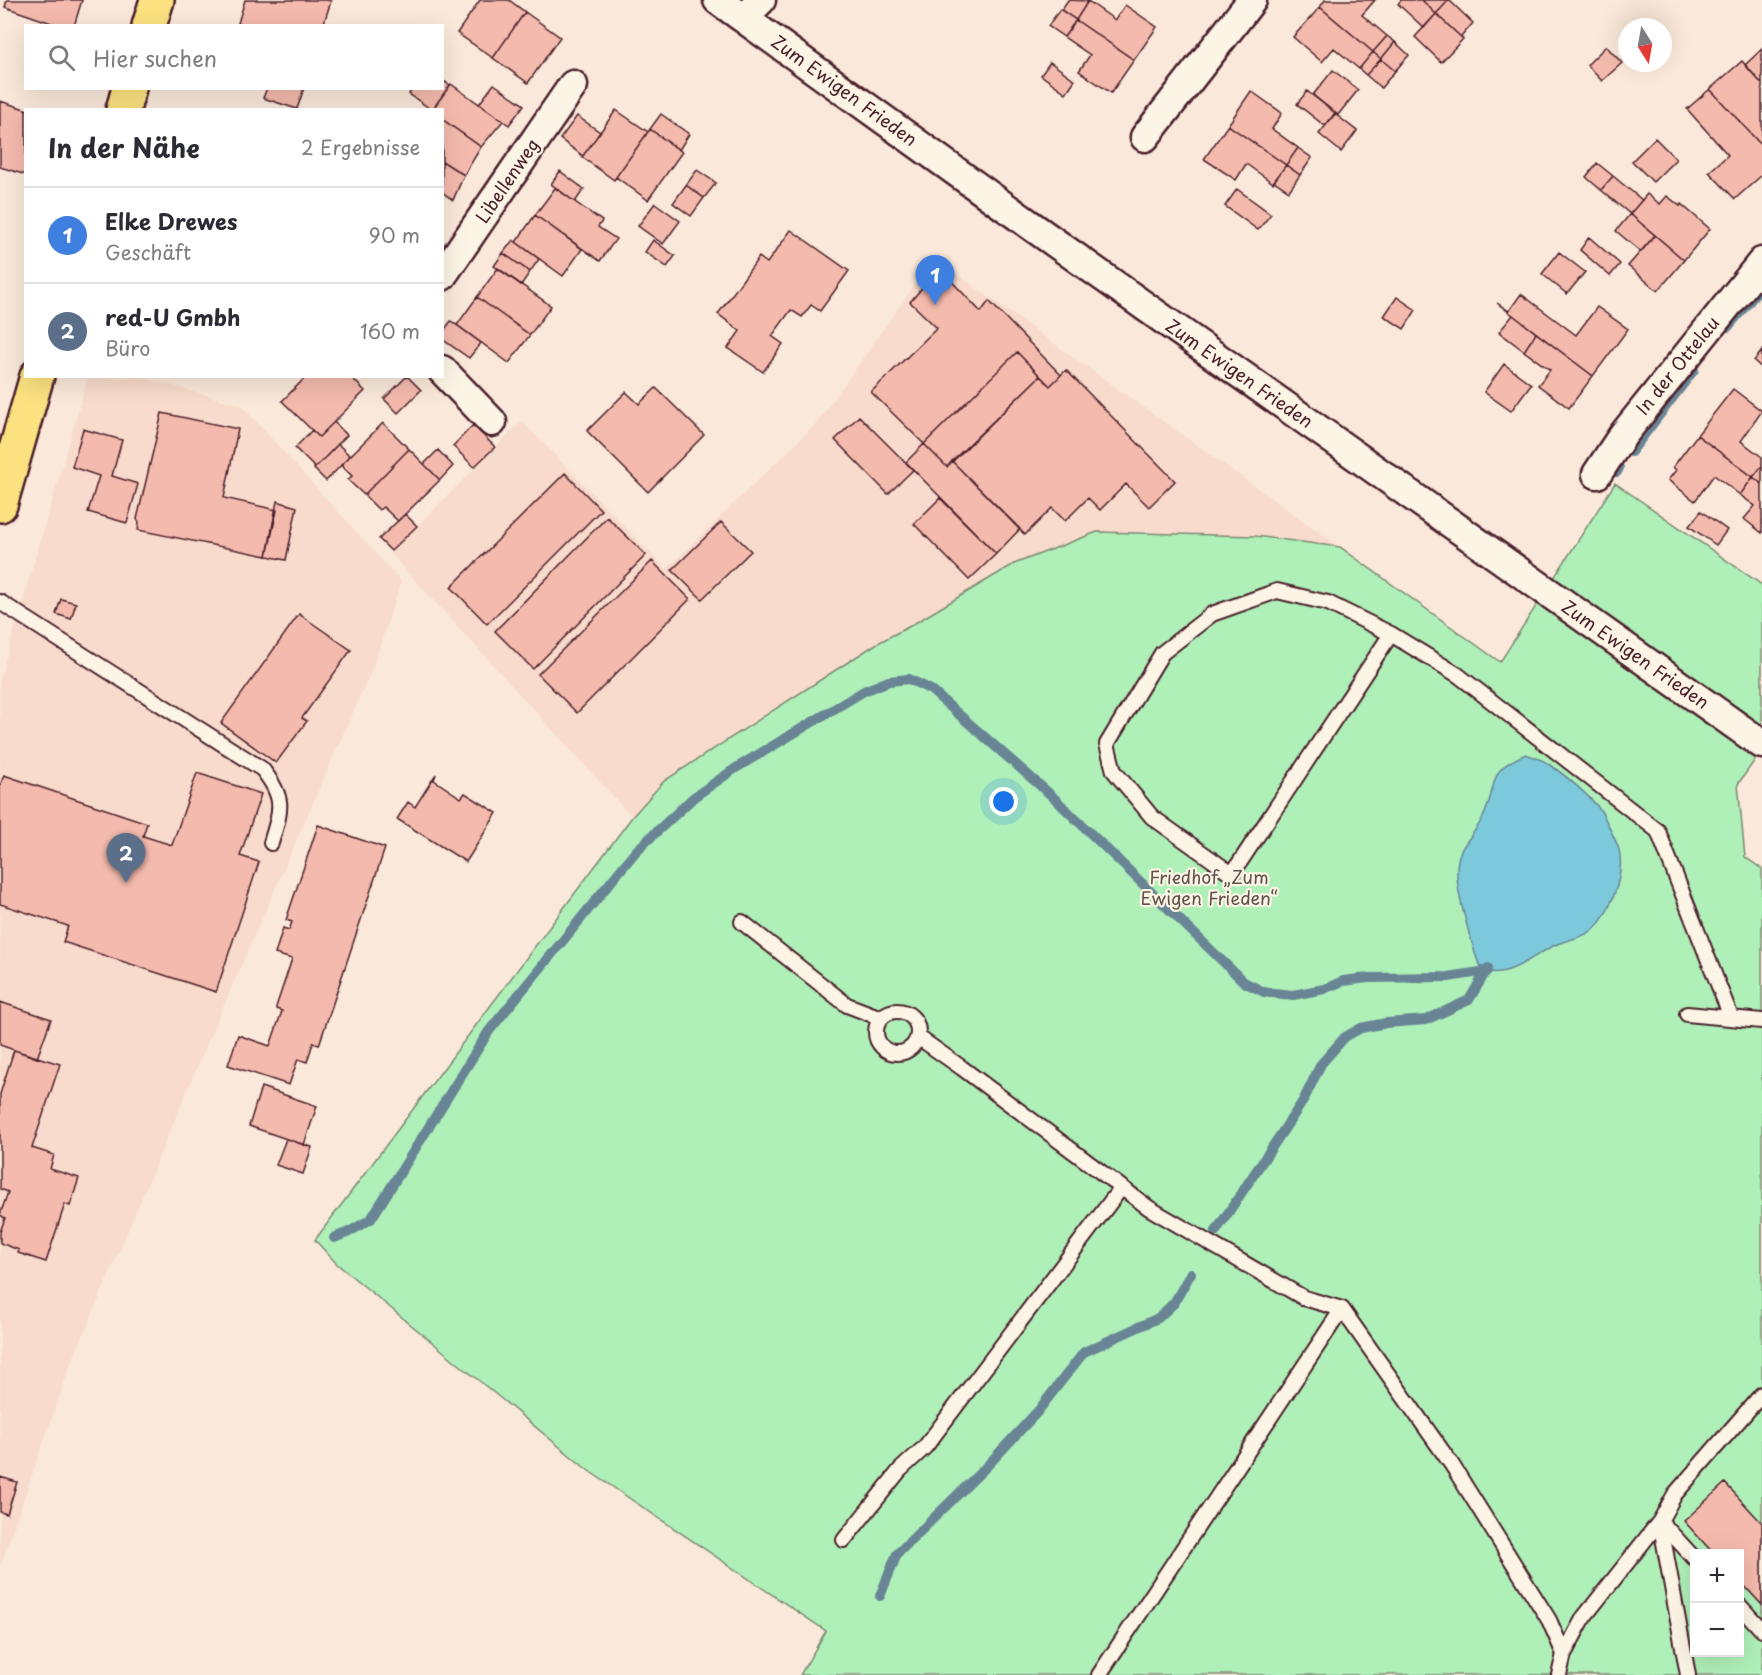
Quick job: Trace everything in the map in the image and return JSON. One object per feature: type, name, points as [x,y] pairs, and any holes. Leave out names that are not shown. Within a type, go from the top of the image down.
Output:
[{"type":"main road","points":[[150,24],[157,0]]},
{"type":"main road","points":[[124,108],[128,90]]},
{"type":"main road","points":[[0,505],[37,378]]},
{"type":"street","name":"Zum Ewigen Frieden","points":[[718,0],[752,9],[1209,352],[1762,744]]},
{"type":"street","points":[[1145,136],[1252,0]]},
{"type":"street","name":"Libellenweg","points":[[444,273],[573,85]]},
{"type":"street","name":"In der Ottelau","points":[[1596,474],[1623,435],[1762,262]]},
{"type":"street","points":[[444,372],[492,422]]},
{"type":"lane","points":[[1391,634],[1232,874],[1152,817],[1114,771],[1107,744],[1162,653],[1212,614],[1277,591],[1328,603],[1391,634],[1458,675],[1658,831],[1731,1017]]},
{"type":"lane","points":[[0,602],[262,769],[275,785],[280,811],[271,843]]},
{"type":"lane","points":[[742,922],[848,1005],[881,1018]]},
{"type":"lane","points":[[893,1011],[907,1013],[917,1024],[918,1037],[911,1048],[899,1054],[886,1051],[878,1042],[876,1029],[881,1018],[893,1011]]},
{"type":"lane","points":[[1687,1014],[1762,1021]]},
{"type":"lane","points":[[918,1037],[1149,1208],[1304,1298],[1342,1309],[1452,1465],[1549,1620],[1564,1654]]},
{"type":"lane","points":[[844,1540],[900,1470],[925,1447],[1121,1188]]},
{"type":"lane","points":[[1099,1675],[1342,1309]]},
{"type":"lane","points":[[1559,1675],[1564,1654],[1584,1617],[1660,1521],[1675,1494],[1762,1394]]},
{"type":"lane","points":[[1660,1521],[1690,1553]]},
{"type":"lane","points":[[1660,1521],[1688,1675]]},
{"type":"lane","points":[[1744,1610],[1762,1630]]},
{"type":"shaded area","points":[[934,258],[1340,547],[1255,536],[910,626],[876,644],[664,781],[632,817],[390,553],[522,421],[666,569],[816,424]]},
{"type":"shaded area","points":[[88,378],[145,378],[241,405],[401,581],[373,667],[222,1009],[69,1369],[0,1567],[0,679]]},
{"type":"green space","name":"Friedhof „Zum Ewigen Frieden“","points":[[1615,483],[1762,585],[1762,750],[1738,784],[1745,857],[1762,869],[1762,1675],[800,1675],[826,1631],[589,1471],[337,1264],[315,1240],[632,817],[664,781],[876,644],[1014,564],[1097,532],[1255,536],[1340,547],[1500,662]]},
{"type":"water","points":[[1526,754],[1545,762],[1561,773],[1601,811],[1620,853],[1619,875],[1609,908],[1594,929],[1583,936],[1553,946],[1512,969],[1495,973],[1483,969],[1476,957],[1459,893],[1457,868],[1463,847],[1485,813],[1499,771],[1513,760]]},
{"type":"building","points":[[7,0],[82,0],[75,24],[54,24],[5,7]]},
{"type":"building","points":[[245,0],[331,1],[324,24],[238,23]]},
{"type":"building","points":[[480,0],[509,0],[525,12],[493,58],[457,33]]},
{"type":"building","points":[[1068,0],[1088,1],[1076,20],[1061,10]]},
{"type":"building","points":[[1325,0],[1375,0],[1362,15],[1387,36],[1373,52],[1320,7]]},
{"type":"building","points":[[1401,0],[1422,0],[1436,14],[1424,28],[1398,4]]},
{"type":"building","points":[[1422,0],[1449,0],[1436,14]]},
{"type":"building","points":[[1449,0],[1473,23],[1461,37],[1436,14]]},
{"type":"building","points":[[1088,1],[1115,20],[1125,5],[1157,27],[1134,60],[1076,20]]},
{"type":"building","points":[[1320,7],[1373,52],[1359,69],[1334,48],[1322,62],[1293,37]]},
{"type":"building","points":[[1060,9],[1076,20],[1064,37],[1048,26]]},
{"type":"building","points":[[525,12],[560,37],[528,83],[493,58]]},
{"type":"building","points":[[1436,14],[1463,39],[1441,62],[1415,37]]},
{"type":"building","points":[[1076,20],[1134,60],[1111,93],[1079,71],[1090,55],[1064,37]]},
{"type":"building","points":[[1387,36],[1395,42],[1381,59],[1373,52]]},
{"type":"building","points":[[1395,42],[1409,55],[1395,71],[1381,59]]},
{"type":"building","points":[[1606,46],[1618,59],[1618,67],[1602,81],[1587,65]]},
{"type":"building","points":[[1762,49],[1762,84],[1745,65]]},
{"type":"building","points":[[1373,52],[1381,59],[1366,75],[1359,69]]},
{"type":"building","points":[[1381,59],[1395,71],[1381,88],[1366,75]]},
{"type":"building","points":[[1742,61],[1762,84],[1762,146],[1710,89]]},
{"type":"building","points":[[1050,62],[1075,80],[1066,93],[1041,75]]},
{"type":"building","points":[[1333,70],[1358,90],[1338,115],[1313,95]]},
{"type":"building","points":[[444,81],[450,85],[433,108],[429,108],[409,94],[412,90],[444,90]]},
{"type":"building","points":[[451,84],[503,121],[481,147],[444,120],[444,108],[433,108]]},
{"type":"building","points":[[494,84],[524,105],[509,125],[479,104]]},
{"type":"building","points":[[1710,89],[1762,146],[1762,175],[1735,199],[1709,172],[1728,155],[1687,109]]},
{"type":"building","points":[[266,90],[303,90],[297,108],[263,98]]},
{"type":"building","points":[[1251,91],[1282,113],[1272,129],[1298,148],[1286,165],[1228,125]]},
{"type":"building","points":[[1307,91],[1335,113],[1325,126],[1297,104]]},
{"type":"building","points":[[0,101],[24,109],[24,174],[0,167]]},
{"type":"building","points":[[616,110],[648,132],[614,180],[582,157]]},
{"type":"building","points":[[661,114],[689,134],[679,150],[650,129]]},
{"type":"building","points":[[1335,114],[1357,131],[1341,152],[1319,134]]},
{"type":"building","points":[[577,116],[600,132],[583,156],[560,139]]},
{"type":"building","points":[[444,120],[481,147],[464,175],[444,162]]},
{"type":"building","points":[[1228,125],[1286,165],[1273,183],[1246,164],[1236,180],[1204,159]]},
{"type":"building","points":[[650,129],[682,152],[648,200],[616,177]]},
{"type":"building","points":[[1655,138],[1676,159],[1653,182],[1632,161]]},
{"type":"building","points":[[1298,148],[1312,158],[1300,175],[1286,165]]},
{"type":"building","points":[[444,162],[464,175],[453,200],[444,193]]},
{"type":"building","points":[[1597,163],[1613,176],[1601,190],[1586,177]]},
{"type":"building","points":[[1286,165],[1300,175],[1289,191],[1274,181]]},
{"type":"building","points":[[697,170],[716,183],[704,198],[686,185]]},
{"type":"building","points":[[560,171],[584,189],[575,202],[551,184]]},
{"type":"building","points":[[1613,176],[1642,200],[1630,214],[1601,190]]},
{"type":"building","points":[[686,185],[704,198],[691,216],[673,203]]},
{"type":"building","points":[[555,188],[602,221],[598,227],[616,239],[600,261],[535,215]]},
{"type":"building","points":[[1237,189],[1271,214],[1258,230],[1225,206]]},
{"type":"building","points":[[1647,194],[1660,204],[1667,196],[1680,206],[1681,204],[1710,229],[1684,260],[1630,214]]},
{"type":"building","points":[[655,203],[680,221],[663,244],[638,226]]},
{"type":"building","points":[[1630,214],[1655,235],[1641,252],[1616,231]]},
{"type":"building","points":[[535,215],[582,249],[563,276],[516,242]]},
{"type":"building","points":[[791,230],[849,271],[820,311],[811,305],[802,317],[791,310],[772,336],[783,344],[763,372],[728,348],[740,331],[718,314],[759,257],[767,263]]},
{"type":"building","points":[[1655,235],[1684,260],[1658,291],[1628,266]]},
{"type":"building","points":[[1589,237],[1620,264],[1610,276],[1580,250]]},
{"type":"building","points":[[513,240],[539,259],[530,272],[503,253]]},
{"type":"building","points":[[653,240],[675,256],[667,267],[645,252]]},
{"type":"building","points":[[1559,252],[1585,272],[1567,294],[1542,274]]},
{"type":"building","points":[[503,253],[530,272],[521,285],[494,266]]},
{"type":"building","points":[[498,268],[551,306],[530,335],[477,297]]},
{"type":"building","points":[[939,268],[981,312],[989,301],[1061,375],[1050,386],[1017,352],[924,444],[871,392],[937,328],[910,302]]},
{"type":"building","points":[[1521,294],[1576,335],[1597,307],[1628,329],[1593,376],[1497,303],[1509,311]]},
{"type":"building","points":[[477,297],[530,335],[509,363],[457,325]]},
{"type":"building","points":[[1397,297],[1416,310],[1404,329],[1384,316]]},
{"type":"building","points":[[1513,315],[1536,333],[1524,351],[1499,332]]},
{"type":"building","points":[[451,321],[481,343],[469,358],[444,340],[444,330]]},
{"type":"building","points":[[1536,333],[1593,376],[1569,408],[1538,385],[1550,370],[1524,351]]},
{"type":"building","points":[[1762,351],[1762,368],[1754,361]]},
{"type":"building","points":[[1017,352],[1040,376],[947,467],[924,444]]},
{"type":"building","points":[[1504,364],[1531,384],[1511,411],[1484,392]]},
{"type":"building","points":[[1066,370],[1175,481],[1149,507],[1126,484],[1100,510],[1088,498],[1065,521],[1052,508],[1025,535],[952,461],[1040,376],[1050,386]]},
{"type":"building","points":[[305,378],[352,378],[365,391],[319,437],[282,401]]},
{"type":"building","points":[[405,378],[409,378],[421,390],[398,413],[384,399]]},
{"type":"building","points":[[656,388],[704,435],[648,492],[587,431],[626,392],[639,404]]},
{"type":"building","points":[[1733,389],[1762,411],[1741,441],[1762,457],[1762,466],[1753,477],[1697,435]]},
{"type":"building","points":[[162,413],[238,429],[224,498],[277,510],[267,556],[138,530],[137,519]]},
{"type":"building","points":[[859,416],[913,470],[888,494],[835,440]]},
{"type":"building","points":[[334,422],[347,435],[315,468],[295,448],[312,430],[319,437]]},
{"type":"building","points":[[383,423],[409,449],[364,495],[348,480],[352,476],[341,465]]},
{"type":"building","points":[[473,425],[495,447],[474,467],[453,446]]},
{"type":"building","points":[[83,429],[122,440],[112,476],[138,484],[127,523],[88,512],[99,476],[72,467]]},
{"type":"building","points":[[1697,435],[1753,477],[1740,495],[1714,475],[1695,501],[1668,480],[1676,470],[1673,467]]},
{"type":"building","points":[[338,444],[350,456],[326,481],[314,469]]},
{"type":"building","points":[[924,444],[947,467],[952,461],[1020,529],[996,554],[906,462]]},
{"type":"building","points":[[409,449],[440,480],[398,521],[383,507],[379,510],[364,495]]},
{"type":"building","points":[[438,450],[453,466],[440,480],[424,464]]},
{"type":"building","points":[[1762,466],[1762,484],[1753,477]]},
{"type":"building","points":[[565,473],[601,510],[487,624],[451,587]]},
{"type":"building","points":[[1753,477],[1762,484],[1762,533],[1744,519],[1755,506],[1740,495]]},
{"type":"building","points":[[940,498],[996,554],[969,580],[914,524]]},
{"type":"building","points":[[277,501],[297,507],[286,560],[267,556]]},
{"type":"building","points":[[1701,511],[1727,530],[1716,545],[1689,526]]},
{"type":"building","points":[[405,514],[417,526],[391,551],[379,539]]},
{"type":"building","points":[[607,517],[646,555],[533,669],[495,631]]},
{"type":"building","points":[[721,522],[751,551],[702,599],[672,570]]},
{"type":"building","points":[[652,561],[690,599],[577,713],[538,674]]},
{"type":"building","points":[[61,599],[76,603],[71,619],[56,614]]},
{"type":"building","points":[[299,614],[351,650],[302,718],[307,721],[276,763],[221,723]]},
{"type":"building","points":[[197,773],[261,794],[240,856],[259,862],[216,992],[63,942],[68,926],[0,904],[0,786],[4,775],[147,823],[143,836],[172,845]]},
{"type":"building","points":[[436,774],[434,780],[461,798],[465,793],[497,813],[466,862],[397,819],[408,802],[415,807]]},
{"type":"building","points":[[318,825],[385,848],[319,1045],[313,1043],[307,1062],[298,1059],[289,1085],[228,1065],[238,1035],[270,1046],[282,1011],[276,1007],[292,959],[275,954],[283,928],[289,930],[292,922],[286,920]]},
{"type":"building","points":[[0,1002],[51,1019],[37,1058],[0,1045]]},
{"type":"building","points":[[14,1050],[60,1064],[32,1148],[54,1155],[50,1169],[79,1178],[70,1206],[65,1204],[46,1262],[18,1253],[19,1250],[0,1243],[0,1232],[5,1218],[0,1215],[8,1192],[0,1189],[0,1094]]},
{"type":"building","points":[[261,1087],[317,1106],[304,1145],[249,1126]]},
{"type":"building","points":[[286,1139],[312,1147],[303,1174],[276,1165]]},
{"type":"building","points":[[0,1477],[17,1482],[7,1514],[0,1512]]},
{"type":"building","points":[[1725,1483],[1762,1523],[1762,1605],[1744,1585],[1744,1549],[1709,1549],[1684,1521]]},
{"type":"waterway","points":[[1728,327],[1762,286]]},
{"type":"waterway","points":[[1631,452],[1694,370]]},
{"type":"waterway","points":[[1617,472],[1619,468]]},
{"type":"waterway","points":[[334,1238],[371,1219],[489,1031],[636,851],[694,797],[736,768],[864,691],[889,681],[909,679],[931,690],[1052,796],[1244,982],[1264,992],[1293,995],[1324,989],[1343,981],[1368,978],[1448,977],[1487,971]]},
{"type":"waterway","points":[[1216,1231],[1303,1101],[1321,1064],[1345,1037],[1361,1028],[1386,1023],[1426,1020],[1469,1000],[1488,968]]},
{"type":"waterway","points":[[880,1596],[897,1554],[988,1465],[1038,1411],[1084,1352],[1158,1318],[1174,1303],[1191,1273]]},
{"type":"place","name":"Elke Drewes","points":[[935,305]]},
{"type":"place","name":"red-U Gmbh","points":[[126,883]]}]
